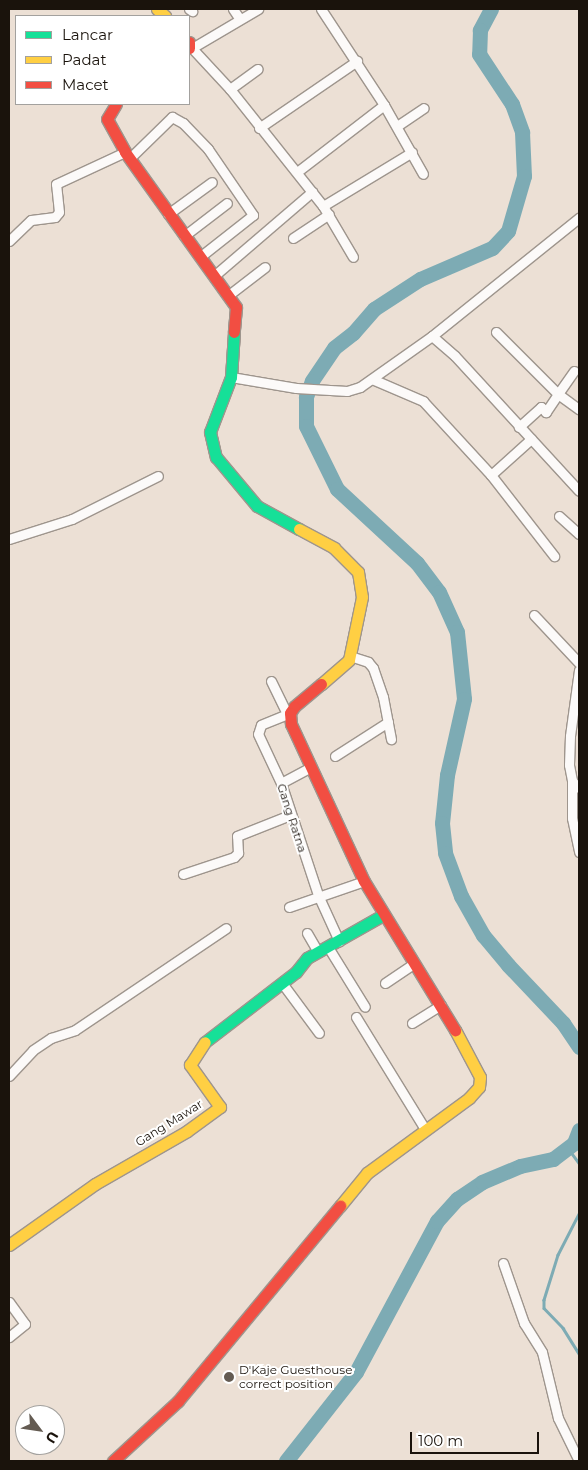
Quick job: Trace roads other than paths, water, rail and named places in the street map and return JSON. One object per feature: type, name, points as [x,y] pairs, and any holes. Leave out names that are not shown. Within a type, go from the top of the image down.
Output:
[{"type":"street","points":[[233,9],[239,18]]},
{"type":"street","points":[[258,9],[190,46],[230,89],[259,128],[323,206],[353,257]]},
{"type":"street","points":[[321,9],[357,61],[397,126],[423,174]]},
{"type":"street","points":[[259,128],[357,61]]},
{"type":"street","points":[[230,89],[258,69]]},
{"type":"street","points":[[115,105],[108,119],[127,155],[184,236],[230,294],[236,312],[231,377],[226,397],[210,428],[214,451],[244,495],[257,506],[334,548],[356,568],[362,598],[350,656],[341,670],[288,714]]},
{"type":"street","points":[[296,172],[384,105]]},
{"type":"street","points":[[397,126],[424,108]]},
{"type":"street","points":[[9,242],[31,220],[55,217],[58,212],[56,184],[127,155],[172,117],[183,123],[208,149],[253,214],[201,256]]},
{"type":"street","points":[[323,206],[412,152]]},
{"type":"street","points":[[168,214],[212,182]]},
{"type":"street","points":[[215,275],[312,192]]},
{"type":"street","points":[[184,236],[227,203]]},
{"type":"street","points":[[293,238],[329,214]]},
{"type":"street","points":[[231,377],[296,388],[333,391],[360,387],[432,336],[579,218]]},
{"type":"street","points":[[230,294],[265,267]]},
{"type":"street","points":[[496,332],[558,394],[579,409]]},
{"type":"street","points":[[432,336],[455,356],[579,491]]},
{"type":"street","points":[[519,427],[541,407],[546,412],[574,371]]},
{"type":"street","points":[[372,379],[423,401],[491,474],[554,556]]},
{"type":"street","points":[[491,474],[531,439]]},
{"type":"street","points":[[9,539],[72,519],[158,476]]},
{"type":"street","points":[[559,516],[579,534]]},
{"type":"street","points":[[534,615],[579,662]]},
{"type":"street","points":[[350,656],[368,662],[373,668],[391,739]]},
{"type":"street","points":[[579,670],[570,736],[572,818],[579,852]]},
{"type":"street","points":[[113,1461],[178,1401],[367,1173],[469,1098],[478,1086],[480,1077],[476,1065],[364,881],[293,730],[288,714],[271,682]]},
{"type":"street","name":"Gang Ratna","points":[[288,714],[257,729],[281,783],[318,895],[339,941]]},
{"type":"street","points":[[335,756],[388,722]]},
{"type":"street","points":[[281,783],[311,767]]},
{"type":"street","points":[[572,780],[579,788]]},
{"type":"street","points":[[183,874],[234,857],[238,853],[237,836],[290,815]]},
{"type":"street","points":[[289,907],[318,895],[364,881]]},
{"type":"street","name":"Gang Mawar","points":[[9,1245],[85,1190],[220,1107],[193,1070],[191,1062],[204,1044],[323,950],[383,915]]},
{"type":"street","points":[[9,1076],[33,1050],[51,1038],[74,1030],[226,928]]},
{"type":"street","points":[[307,933],[323,950],[364,1007]]},
{"type":"street","points":[[385,983],[413,964]]},
{"type":"street","points":[[282,983],[319,1033]]},
{"type":"street","points":[[412,1022],[440,1005]]},
{"type":"street","points":[[356,1017],[425,1129]]},
{"type":"street","points":[[503,1263],[524,1323],[542,1352],[558,1418],[579,1461]]},
{"type":"street","points":[[9,1302],[25,1324],[9,1337]]},
{"type":"waterway","points":[[491,9],[480,30],[479,54],[512,104],[522,132],[524,176],[508,231],[492,248],[420,279],[374,309],[353,333],[334,348],[312,381],[306,397],[306,426],[337,489],[417,563],[439,592],[457,632],[464,699],[447,775],[442,823],[445,853],[461,896],[483,935],[508,965],[563,1023],[579,1047]]},
{"type":"waterway","points":[[286,1461],[356,1372],[437,1221],[457,1199],[482,1182],[520,1166],[553,1159],[574,1143],[579,1130]]},
{"type":"waterway","points":[[568,1148],[579,1163]]},
{"type":"waterway","points":[[579,1214],[558,1255],[544,1300],[544,1308],[563,1328],[579,1354]]},
{"type":"place","name":"D'Kaje Guesthouse correct position","points":[[229,1377]]}]
